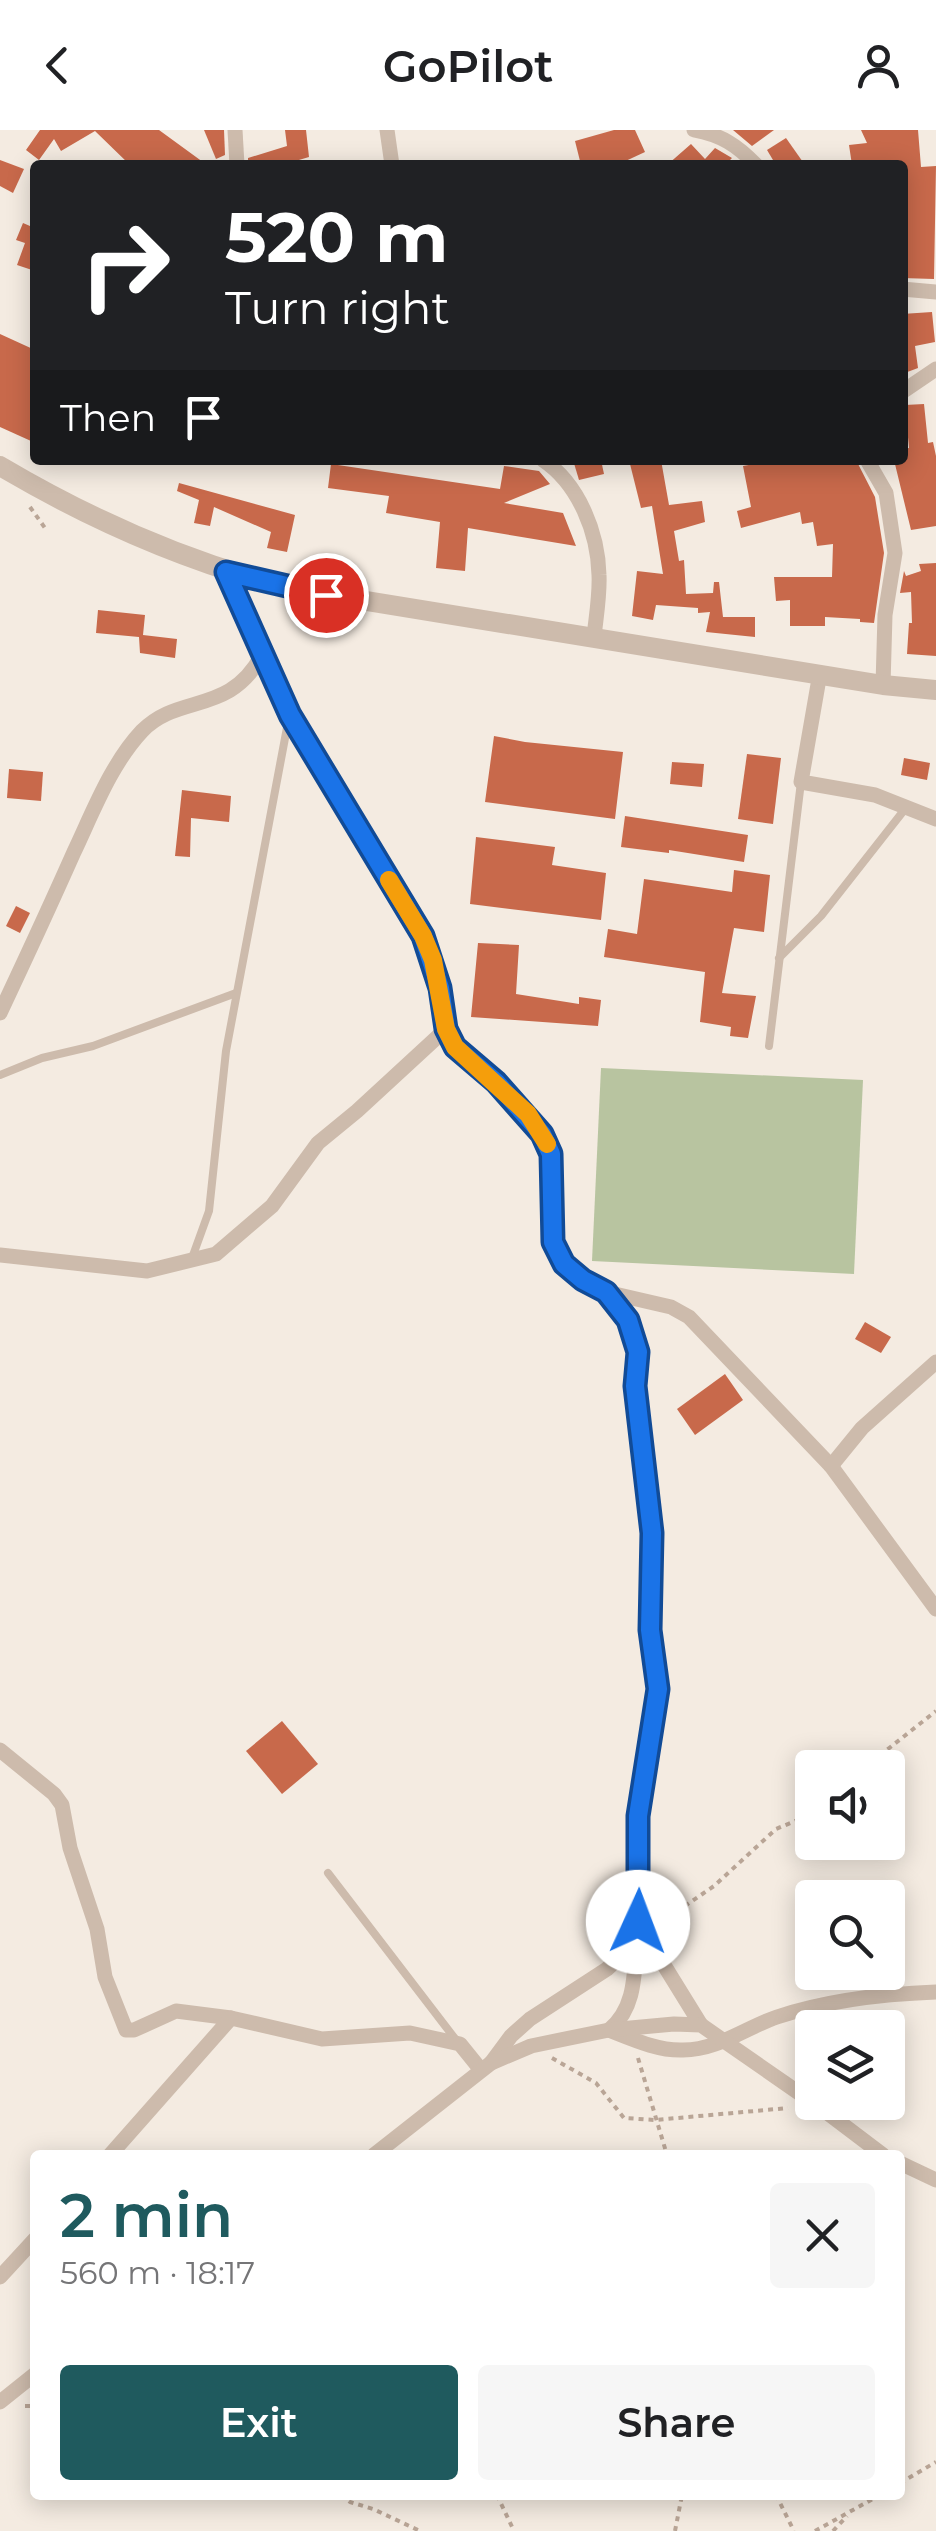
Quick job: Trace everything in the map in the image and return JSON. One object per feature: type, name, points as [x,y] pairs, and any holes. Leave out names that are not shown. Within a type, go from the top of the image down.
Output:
[{"type":"street","points":[[235,130],[237,160]]},
{"type":"street","points":[[388,130],[391,160]]},
{"type":"street","points":[[694,130],[716,134],[739,147],[751,160]]},
{"type":"street","points":[[908,290],[936,292]]},
{"type":"street","points":[[908,388],[936,369]]},
{"type":"street","points":[[550,465],[590,518],[600,574],[594,637]]},
{"type":"street","points":[[870,465],[886,493],[895,552],[885,615],[883,685]]},
{"type":"street","points":[[0,466],[77,511],[226,572],[292,589],[883,685],[936,690]]},
{"type":"street","points":[[226,572],[290,715],[423,936],[437,974],[446,1029],[455,1047],[496,1082],[542,1134],[551,1154],[553,1242],[564,1264],[606,1292],[671,1308],[689,1317],[831,1466],[936,1608]]},
{"type":"street","points":[[0,1013],[103,790],[137,737],[159,719],[232,691],[250,677],[262,656]]},
{"type":"street","points":[[820,673],[801,782],[875,795],[936,820]]},
{"type":"street","points":[[0,1256],[147,1271],[216,1254],[272,1206],[318,1143],[446,1029]]},
{"type":"street","points":[[606,1292],[628,1320],[638,1352],[635,1386],[652,1533],[650,1630],[658,1689],[638,1816],[640,1927],[628,2007],[622,2019],[609,2030]]},
{"type":"street","points":[[831,1466],[862,1428],[936,1362]]},
{"type":"street","points":[[0,1750],[62,1805],[70,1848],[97,1929],[105,1977],[126,2030],[176,2012],[231,2018],[322,2039],[410,2033],[460,2044],[486,2066]]},
{"type":"street","points":[[640,1927],[701,2025],[795,2090]]},
{"type":"street","points":[[380,2150],[486,2066],[530,2019],[607,1969],[627,1950],[640,1927]]},
{"type":"street","points":[[609,2030],[683,2050],[726,2041],[776,2018],[810,2009],[880,1994],[936,1992]]},
{"type":"street","points":[[114,2150],[231,2018]]},
{"type":"street","points":[[486,2066],[530,2046],[609,2030],[701,2025]]},
{"type":"street","points":[[837,2120],[876,2150]]},
{"type":"street","points":[[905,2165],[936,2180]]},
{"type":"street","points":[[0,2277],[30,2244]]},
{"type":"street","points":[[0,2402],[30,2378]]},
{"type":"lane","points":[[192,1258],[209,1211],[217,1120],[236,993],[290,715]]},
{"type":"lane","points":[[769,1046],[801,782]]},
{"type":"lane","points":[[779,958],[820,916],[906,806]]},
{"type":"lane","points":[[0,1074],[42,1058],[93,1046],[236,993]]},
{"type":"lane","points":[[328,1873],[460,2044]]},
{"type":"path","points":[[887,1750],[936,1711]]},
{"type":"path","points":[[640,1927],[672,1917],[714,1886],[776,1829],[795,1821]]},
{"type":"path","points":[[633,2039],[664,2150]]},
{"type":"path","points":[[530,2046],[596,2082],[624,2118],[655,2120],[795,2105]]},
{"type":"path","points":[[905,2480],[936,2462]]},
{"type":"path","points":[[347,2500],[420,2531]]},
{"type":"path","points":[[499,2500],[514,2531]]},
{"type":"path","points":[[675,2531],[681,2500]]},
{"type":"path","points":[[778,2500],[794,2531]]},
{"type":"path","points":[[814,2531],[871,2500]]},
{"type":"path","points":[[833,2531],[849,2513]]},
{"type":"green space","points":[[601,1068],[863,1080],[854,1274],[592,1261]]},
{"type":"building","points":[[40,130],[159,130],[200,160],[125,160],[95,131],[61,151],[54,139],[39,160],[26,150]]},
{"type":"building","points":[[204,130],[224,130],[225,155],[216,159]]},
{"type":"building","points":[[285,130],[306,130],[309,157],[248,160],[248,158],[287,146]]},
{"type":"building","points":[[614,130],[635,130],[645,152],[628,160],[580,160],[575,141]]},
{"type":"building","points":[[733,130],[774,130],[752,146]]},
{"type":"building","points":[[861,130],[918,130],[921,167],[936,166],[934,279],[908,278],[908,160],[851,160],[849,145],[867,143]]},
{"type":"building","points":[[786,138],[801,160],[773,160],[767,150]]},
{"type":"building","points":[[691,144],[705,159],[715,148],[732,158],[730,160],[673,160]]},
{"type":"building","points":[[0,160],[24,169],[13,193],[0,186]]},
{"type":"building","points":[[23,223],[30,226],[30,269],[17,265],[25,243],[16,240]]},
{"type":"building","points":[[932,312],[935,342],[915,346],[918,368],[908,372],[908,314]]},
{"type":"building","points":[[0,334],[30,348],[30,441],[0,427]]},
{"type":"building","points":[[924,404],[928,443],[933,442],[936,456],[936,526],[911,530],[895,465],[908,465],[908,405]]},
{"type":"building","points":[[331,465],[500,489],[504,466],[539,471],[550,484],[504,503],[563,513],[576,546],[468,528],[465,571],[436,568],[440,522],[386,513],[389,496],[328,488]]},
{"type":"building","points":[[574,465],[602,465],[604,474],[579,480]]},
{"type":"building","points":[[630,465],[662,465],[669,505],[702,501],[705,522],[674,531],[679,561],[684,560],[686,594],[713,593],[714,582],[719,582],[723,617],[755,617],[755,637],[706,632],[710,612],[698,613],[698,608],[656,605],[653,620],[632,616],[637,571],[663,574],[652,506],[641,508]]},
{"type":"building","points":[[859,465],[875,497],[884,553],[874,623],[825,617],[825,626],[790,626],[790,600],[776,601],[774,577],[832,577],[833,544],[817,546],[813,522],[802,524],[800,512],[741,528],[737,511],[751,507],[743,466]]},
{"type":"building","points":[[179,483],[295,515],[287,552],[267,548],[271,532],[214,507],[210,526],[194,523],[199,500],[177,491]]},
{"type":"building","points":[[936,563],[936,656],[907,654],[911,592],[900,593],[904,571],[906,576],[921,571],[919,564]]},
{"type":"building","points":[[98,610],[145,615],[143,635],[177,639],[175,658],[140,653],[139,637],[96,633]]},
{"type":"building","points":[[494,736],[623,752],[615,819],[485,802]]},
{"type":"building","points":[[747,754],[781,758],[773,824],[738,819]]},
{"type":"building","points":[[904,758],[930,763],[927,780],[901,775]]},
{"type":"building","points":[[672,762],[704,764],[702,787],[670,784]]},
{"type":"building","points":[[9,769],[43,772],[41,801],[7,798]]},
{"type":"building","points":[[182,790],[231,796],[229,822],[191,818],[190,857],[175,856]]},
{"type":"building","points":[[625,816],[748,835],[744,862],[621,847]]},
{"type":"building","points":[[476,837],[555,847],[552,865],[606,873],[601,920],[470,904]]},
{"type":"building","points":[[734,870],[770,875],[764,932],[734,928],[722,993],[756,996],[748,1038],[730,1036],[731,1027],[700,1022],[705,972],[604,957],[608,929],[637,934],[644,879],[732,892]]},
{"type":"building","points":[[16,906],[30,913],[20,933],[6,926]]},
{"type":"building","points":[[478,943],[519,945],[516,994],[579,1004],[579,997],[601,1000],[598,1026],[471,1017]]},
{"type":"building","points":[[865,1322],[891,1337],[881,1353],[855,1339]]},
{"type":"building","points":[[725,1374],[743,1400],[695,1435],[677,1409]]},
{"type":"building","points":[[282,1721],[318,1764],[282,1794],[246,1751]]},
{"type":"slow traffic","points":[[389,880],[433,960],[446,1029],[455,1047],[528,1114],[547,1144]]},
{"type":"route","points":[[326,595],[226,572],[290,715],[423,936],[440,988],[446,1029],[455,1047],[528,1114],[542,1134],[551,1154],[553,1242],[564,1264],[606,1292],[628,1320],[638,1352],[635,1386],[652,1533],[650,1630],[658,1689],[638,1816],[638,1922]]}]
